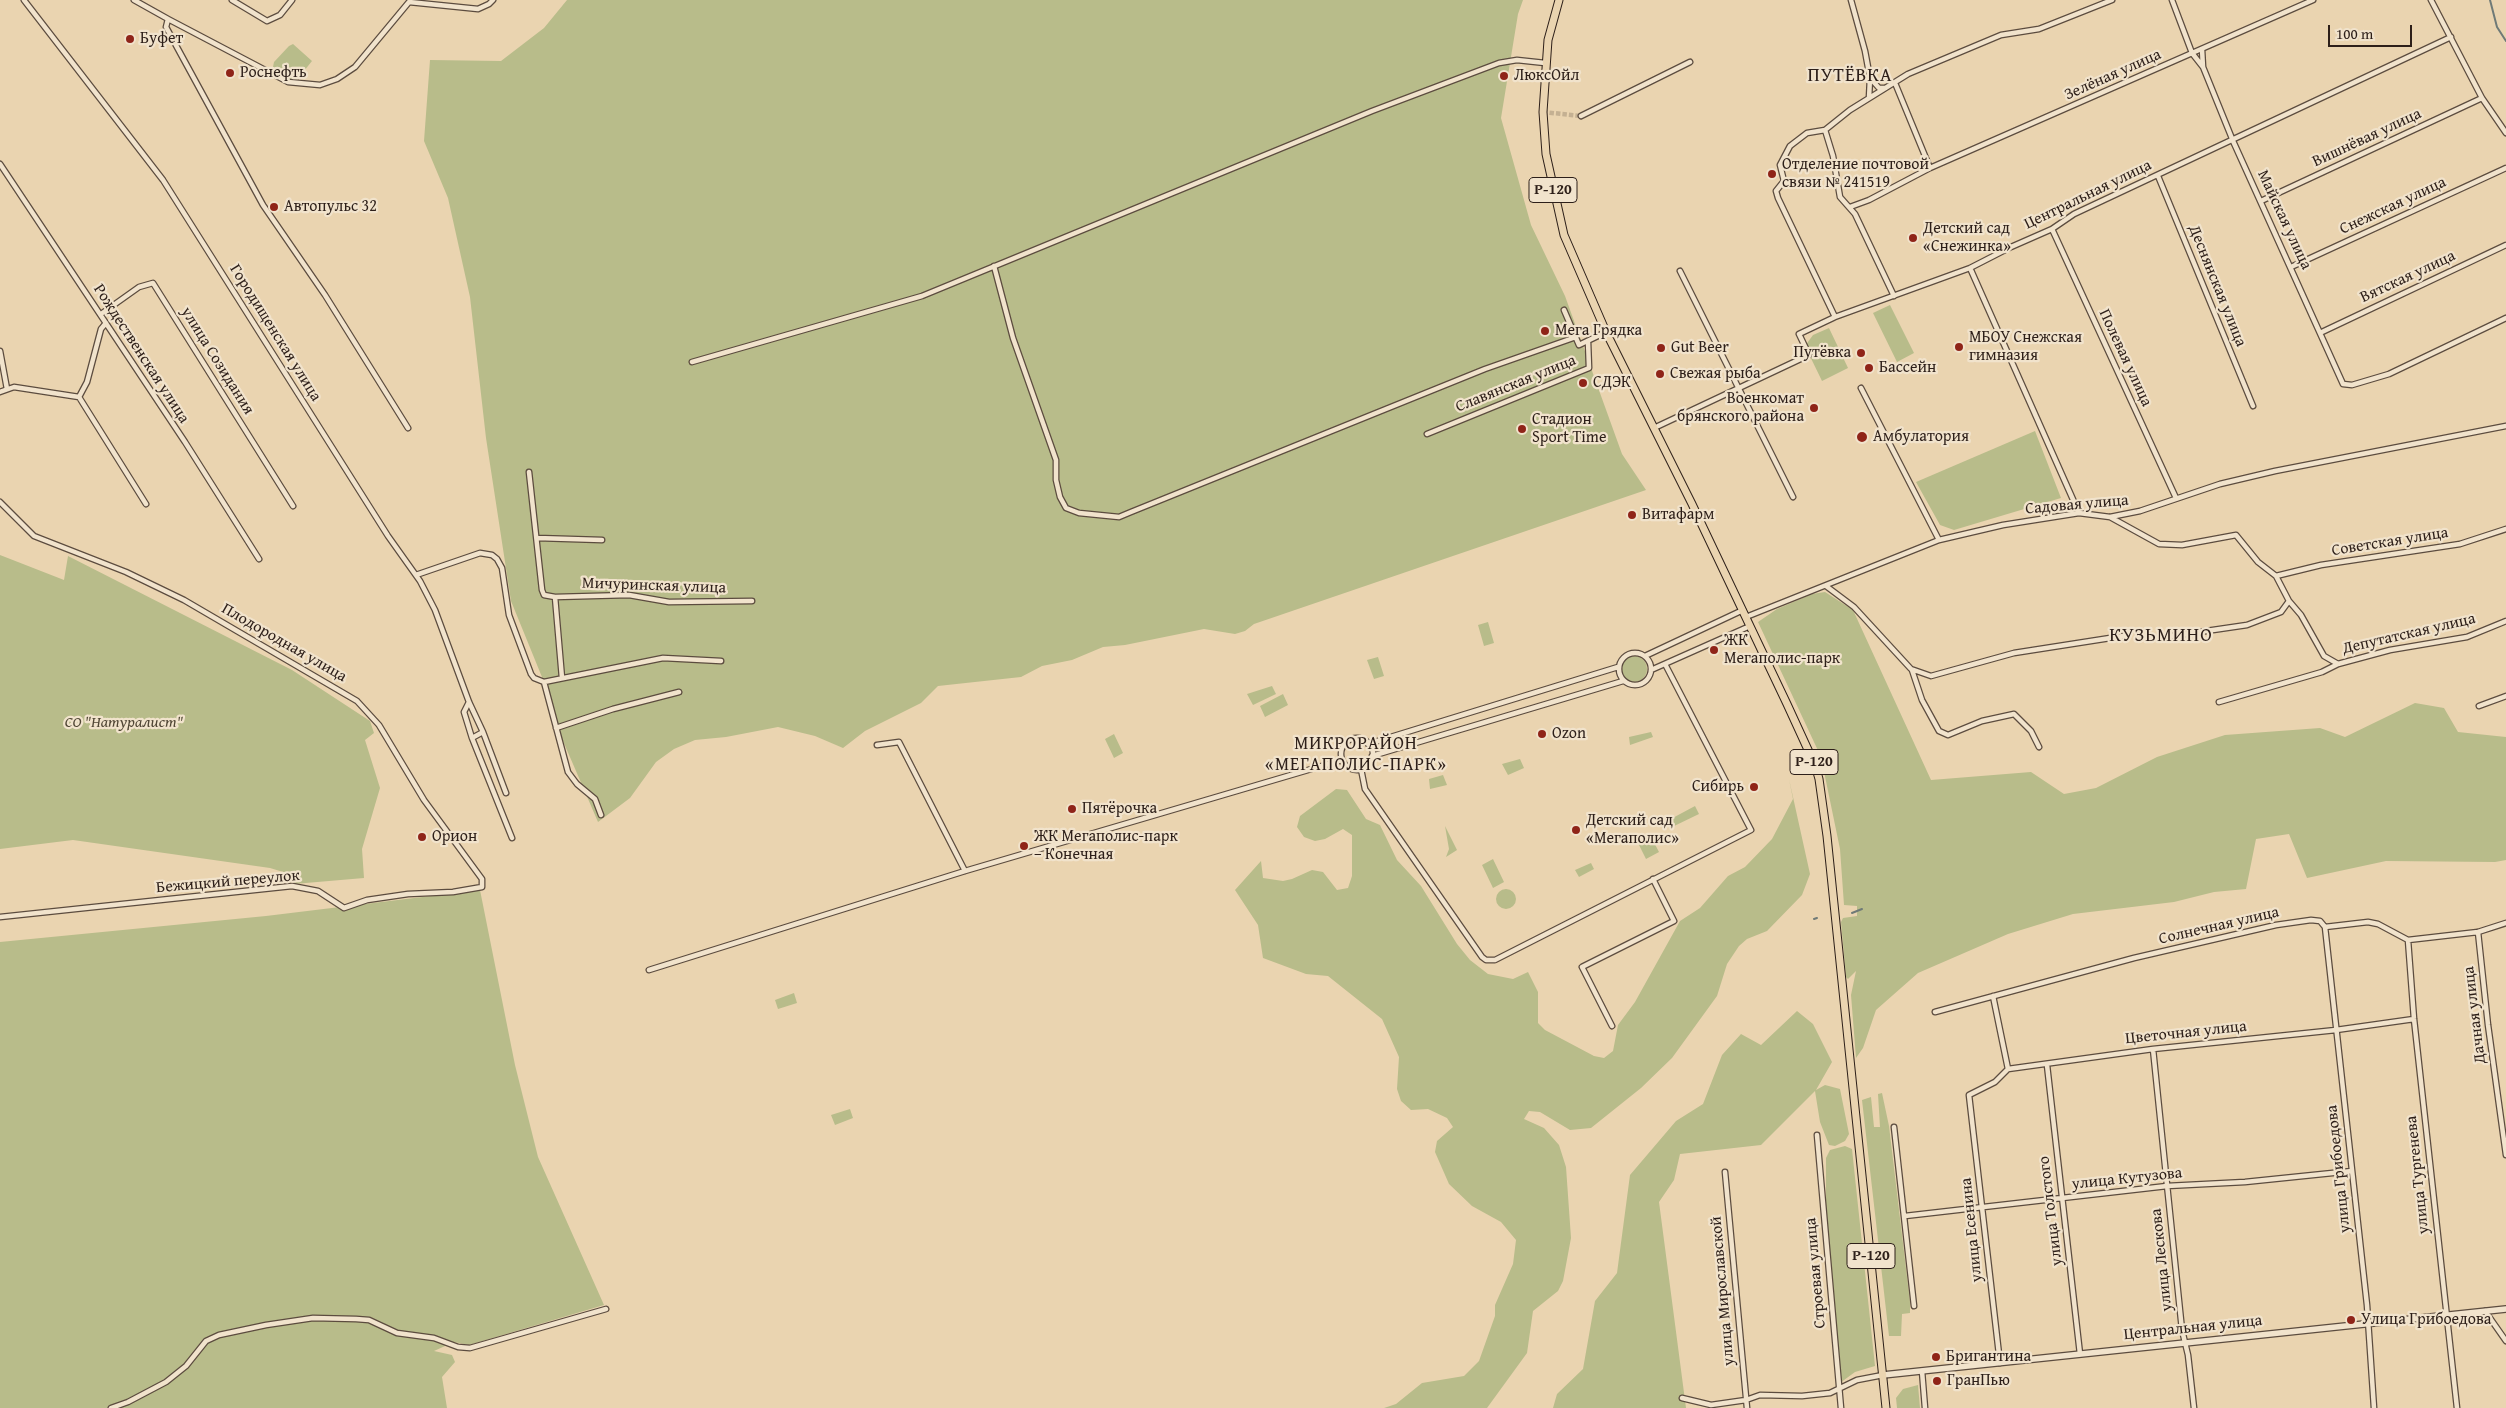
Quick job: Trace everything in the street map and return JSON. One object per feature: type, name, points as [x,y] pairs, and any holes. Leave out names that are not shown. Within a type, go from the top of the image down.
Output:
[{"type":"main road","name":"Р-120","points":[[1559,0],[1548,40],[1545,63],[1543,126],[1552,187],[1564,235],[1606,332],[1745,614],[1815,765],[1823,800],[1886,1408]]},
{"type":"street","name":"Городищенская улица","points":[[24,0],[164,180],[388,536],[416,575],[435,610],[469,702],[483,732],[506,793]]},
{"type":"street","points":[[134,0],[288,82],[320,85],[337,80],[355,67],[409,2],[478,9],[493,0]]},
{"type":"street","points":[[232,0],[267,21],[280,15],[292,0]]},
{"type":"street","points":[[1851,0],[1870,78],[1869,98]]},
{"type":"street","points":[[1835,318],[1776,191],[1784,181],[1780,165],[1790,146],[1807,133],[1825,130],[1869,98],[1908,74],[2012,31],[2039,29],[2112,0]]},
{"type":"street","points":[[2172,0],[2192,54],[2203,67]]},
{"type":"street","name":"Зелёная улица","points":[[1850,207],[1869,200],[1930,168],[2313,0]]},
{"type":"street","points":[[2431,0],[2482,98],[2506,133]]},
{"type":"street","points":[[168,19],[166,27],[263,205],[325,295],[408,428]]},
{"type":"street","name":"Центральная улица","points":[[1654,428],[1809,355],[1799,334],[1835,318],[1970,268],[2011,246],[2052,229],[2074,214],[2451,37]]},
{"type":"street","points":[[2202,49],[2203,67]]},
{"type":"street","points":[[692,362],[922,296],[1372,111],[1499,63],[1517,60],[1545,63]]},
{"type":"street","points":[[1581,116],[1690,62]]},
{"type":"street","name":"Майская улица","points":[[2203,67],[2233,141],[2322,332],[2344,384],[2352,385],[2389,374],[2506,318]]},
{"type":"street","points":[[1870,78],[1879,88],[1886,88]]},
{"type":"street","points":[[1895,83],[1930,168]]},
{"type":"street","name":"Вишнёвая улица","points":[[2261,201],[2482,98]]},
{"type":"street","points":[[1825,130],[1833,156],[1840,197],[1850,207],[1894,296]]},
{"type":"street","name":"Рождественская улица","points":[[0,164],[101,314],[259,559]]},
{"type":"street","name":"Снежская улица","points":[[2291,267],[2506,168]]},
{"type":"street","name":"Деснянская улица","points":[[2158,176],[2253,406]]},
{"type":"street","name":"Полевая улица","points":[[2052,229],[2176,498]]},
{"type":"street","name":"Вятская улица","points":[[2322,332],[2506,245]]},
{"type":"street","points":[[994,266],[1013,338],[1056,460],[1056,480],[1060,497],[1066,508],[1079,513],[1119,516],[1131,512],[1484,369],[1576,337]]},
{"type":"street","points":[[1970,268],[2079,514]]},
{"type":"street","points":[[1680,271],[1793,497]]},
{"type":"street","name":"улица Созидания","points":[[101,314],[139,287],[150,282],[153,283],[293,506]]},
{"type":"street","points":[[1564,310],[1579,345],[1606,332]]},
{"type":"street","points":[[79,397],[87,382],[101,329],[106,323]]},
{"type":"street","name":"Славянская улица","points":[[1428,434],[1589,368],[1588,341]]},
{"type":"street","points":[[0,351],[7,389]]},
{"type":"street","points":[[0,392],[14,387],[79,397],[146,504]]},
{"type":"street","points":[[1861,388],[1939,540]]},
{"type":"street","name":"Садовая улица","points":[[1644,656],[1745,614],[1826,586],[1939,540],[2003,525],[2079,514],[2110,517],[2140,511],[2176,498],[2274,471],[2506,426]]},
{"type":"street","points":[[528,472],[542,590],[544,595],[555,597],[562,678]]},
{"type":"street","name":"Плодородная улица","points":[[0,502],[34,536],[126,572],[184,600],[357,701],[379,725],[424,800],[480,875],[482,887]]},
{"type":"street","name":"Депутатская улица","points":[[2110,517],[2159,544],[2182,545],[2236,535],[2258,562],[2276,576],[2289,601],[2301,615],[2324,656],[2338,664],[2390,650],[2467,637],[2506,621]]},
{"type":"street","name":"Советская улица","points":[[2276,576],[2321,565],[2460,544],[2506,529]]},
{"type":"street","points":[[537,538],[602,540]]},
{"type":"street","points":[[416,575],[480,553],[497,559],[502,568],[510,615],[530,674],[544,682],[663,658],[721,661]]},
{"type":"street","points":[[1826,586],[1854,607],[1912,669],[1922,700],[1939,731],[1948,735],[1982,721],[2014,714],[2031,731],[2039,747]]},
{"type":"street","name":"Мичуринская улица","points":[[555,597],[634,596],[669,602],[752,601]]},
{"type":"street","points":[[2172,636],[2247,625],[2281,612],[2289,601]]},
{"type":"street","points":[[1372,756],[1623,681],[1634,686],[1641,685],[1646,682],[1652,670],[1750,626]]},
{"type":"street","points":[[1912,669],[1931,676],[2014,653],[2122,636]]},
{"type":"street","points":[[1368,744],[1618,667],[1628,654],[1640,653],[1650,662],[1652,670]]},
{"type":"street","points":[[1361,770],[1365,789],[1486,960],[1495,960],[1751,830],[1665,664]]},
{"type":"street","points":[[2219,702],[2322,672],[2338,664]]},
{"type":"street","points":[[1618,667],[1623,681]]},
{"type":"street","points":[[544,682],[568,772],[577,784],[596,800],[601,815]]},
{"type":"street","points":[[556,728],[613,709],[679,692]]},
{"type":"street","points":[[2479,706],[2506,696]]},
{"type":"street","name":"Городищенская улица","points":[[469,702],[464,712],[472,738],[512,838]]},
{"type":"street","points":[[472,738],[483,732]]},
{"type":"street","points":[[1357,738],[1368,744],[1372,756],[1368,765],[1361,770],[1350,768],[1342,760],[1343,747],[1349,741],[1357,738]]},
{"type":"street","points":[[877,745],[899,742],[965,871]]},
{"type":"street","points":[[648,970],[801,921],[846,910],[965,871],[1342,760]]},
{"type":"street","points":[[1612,1026],[1582,967],[1674,920],[1653,879]]},
{"type":"street","name":"Бежицкий переулок","points":[[0,918],[292,886],[318,891],[344,908],[367,900],[408,894],[453,892],[482,887]]},
{"type":"street","name":"Солнечная улица","points":[[1935,1012],[2074,973],[2276,925],[2311,920],[2320,921],[2325,927],[2368,922],[2378,924],[2408,940]]},
{"type":"street","points":[[2408,940],[2478,932],[2506,923]]},
{"type":"street","name":"улица Грибоедова","points":[[2325,927],[2367,1305],[2366,1323],[2374,1408]]},
{"type":"street","name":"Дачная улица","points":[[2478,932],[2506,1154]]},
{"type":"street","name":"улица Тургенева","points":[[2408,940],[2414,1019],[2457,1408]]},
{"type":"street","points":[[1993,996],[2008,1070]]},
{"type":"street","name":"Цветочная улица","points":[[2008,1070],[2153,1049],[2336,1030],[2414,1019]]},
{"type":"street","name":"улица Лескова","points":[[2153,1049],[2182,1330],[2186,1343],[2194,1408]]},
{"type":"street","name":"улица Толстого","points":[[2047,1065],[2080,1354]]},
{"type":"street","name":"улица Есенина","points":[[2000,1363],[1969,1095],[1995,1082],[2008,1070]]},
{"type":"street","points":[[1894,1127],[1914,1306]]},
{"type":"street","name":"Строевая улица","points":[[1817,1135],[1841,1408]]},
{"type":"street","name":"улица Кутузова","points":[[1905,1216],[2167,1186],[2245,1182],[2352,1171]]},
{"type":"street","name":"улица Мирославской","points":[[1726,1172],[1747,1408]]},
{"type":"street","points":[[111,1408],[128,1402],[166,1382],[186,1366],[206,1341],[219,1335],[266,1325],[313,1318],[356,1318],[369,1320],[397,1333],[434,1338],[458,1347],[470,1348],[606,1309]]},
{"type":"street","name":"Центральная улица","points":[[1883,1374],[2506,1309]]},
{"type":"street","points":[[2485,1312],[2506,1341]]},
{"type":"street","points":[[1922,1371],[1925,1408]]},
{"type":"street","points":[[1682,1398],[1711,1405],[1746,1400],[1760,1395],[1802,1396],[1830,1393],[1857,1380],[1883,1374]]},
{"type":"green space","points":[[567,0],[1523,0],[1518,14],[1501,118],[1531,225],[1565,296],[1622,454],[1646,490],[1254,624],[1245,631],[1235,634],[1204,629],[1125,645],[1103,647],[1072,660],[1042,666],[1021,677],[938,686],[921,703],[865,731],[843,748],[815,736],[778,727],[726,737],[695,740],[674,749],[656,762],[630,798],[598,822],[557,727],[544,682],[511,601],[486,438],[470,297],[448,198],[424,141],[430,60],[501,61],[544,28]]},
{"type":"green space","points":[[293,44],[312,61],[296,81],[292,81],[273,67],[274,62]]},
{"type":"green space","points":[[1890,305],[1914,353],[1897,362],[1873,313]]},
{"type":"green space","points":[[1829,328],[1848,368],[1822,381],[1805,346],[1813,335]]},
{"type":"green space","points":[[2035,431],[2061,498],[1954,530],[1940,525],[1916,482]]},
{"type":"green space","name":"СО \"Натуралист\"","points":[[0,555],[64,580],[68,556],[292,670],[370,721],[374,733],[365,740],[380,788],[362,849],[364,878],[294,884],[293,875],[270,868],[73,840],[0,849]]},
{"type":"green space","points":[[1825,592],[1853,610],[1931,780],[2031,772],[2064,794],[2096,788],[2157,757],[2225,735],[2320,728],[2345,737],[2415,703],[2444,708],[2458,732],[2506,737],[2506,860],[2495,862],[2386,861],[2307,878],[2289,834],[2256,839],[2246,889],[2214,892],[2174,902],[2073,914],[2008,934],[1918,973],[1876,1010],[1863,1048],[1856,1058],[1851,995],[1856,971],[1848,979],[1846,977],[1841,922],[1843,918],[1857,916],[1857,906],[1844,905],[1840,849],[1821,757],[1758,622],[1777,609],[1812,594]]},
{"type":"green space","points":[[1488,622],[1494,643],[1484,646],[1478,625]]},
{"type":"green space","points":[[1634,656],[1643,660],[1647,669],[1643,678],[1634,682],[1625,678],[1621,669],[1625,660]]},
{"type":"green space","points":[[1378,657],[1384,676],[1374,679],[1367,660]]},
{"type":"green space","points":[[1272,686],[1276,694],[1253,705],[1247,694]]},
{"type":"green space","points":[[1283,694],[1288,705],[1265,717],[1260,706]]},
{"type":"green space","points":[[1651,732],[1653,737],[1630,745],[1629,737]]},
{"type":"green space","points":[[1114,734],[1123,753],[1114,758],[1105,739]]},
{"type":"green space","points":[[1520,759],[1524,768],[1508,775],[1502,764]]},
{"type":"green space","points":[[1443,775],[1447,785],[1430,789],[1429,779]]},
{"type":"green space","points":[[1789,779],[1810,874],[1802,895],[1767,931],[1747,939],[1739,946],[1727,964],[1717,996],[1672,1058],[1641,1088],[1591,1128],[1570,1130],[1540,1112],[1529,1111],[1524,1119],[1544,1128],[1559,1145],[1566,1167],[1571,1238],[1563,1281],[1558,1291],[1533,1311],[1527,1353],[1487,1408],[1384,1408],[1396,1404],[1422,1383],[1464,1376],[1479,1361],[1495,1316],[1495,1305],[1513,1264],[1516,1240],[1501,1222],[1472,1206],[1449,1184],[1435,1152],[1437,1141],[1453,1127],[1447,1118],[1428,1109],[1411,1110],[1401,1101],[1397,1089],[1399,1057],[1382,1019],[1328,976],[1306,974],[1263,958],[1258,925],[1235,890],[1261,861],[1263,878],[1283,881],[1312,870],[1323,872],[1337,890],[1348,888],[1352,876],[1352,835],[1343,829],[1325,839],[1315,841],[1304,837],[1297,827],[1300,816],[1336,789],[1347,790],[1366,819],[1380,825],[1397,860],[1421,886],[1457,944],[1470,960],[1488,974],[1513,979],[1528,972],[1538,992],[1538,1023],[1545,1030],[1594,1056],[1604,1058],[1613,1051],[1618,1025],[1635,1002],[1680,921],[1700,908],[1728,876],[1745,867],[1772,839],[1793,799]]},
{"type":"green space","points":[[1695,806],[1699,814],[1670,828],[1667,821]]},
{"type":"green space","points":[[1445,826],[1457,850],[1446,857],[1449,849]]},
{"type":"green space","points":[[1649,833],[1659,852],[1646,859],[1636,839]]},
{"type":"green space","points":[[1493,859],[1504,882],[1493,888],[1482,865]]},
{"type":"green space","points":[[1591,863],[1594,869],[1579,877],[1575,870]]},
{"type":"green space","points":[[1506,889],[1513,892],[1516,899],[1513,906],[1506,909],[1499,906],[1496,899],[1499,892]]},
{"type":"green space","points":[[480,890],[515,1065],[538,1157],[604,1305],[469,1345],[454,1342],[434,1351],[452,1355],[455,1362],[442,1377],[447,1408],[0,1408],[0,942],[266,916]]},
{"type":"green space","points":[[794,993],[797,1003],[778,1009],[775,1000]]},
{"type":"green space","points":[[1797,1011],[1813,1024],[1832,1062],[1816,1090],[1825,1085],[1840,1089],[1849,1134],[1845,1141],[1835,1146],[1829,1145],[1820,1122],[1815,1091],[1761,1145],[1680,1154],[1674,1180],[1659,1202],[1686,1408],[1553,1408],[1557,1394],[1583,1369],[1595,1301],[1617,1273],[1630,1175],[1676,1121],[1703,1104],[1722,1055],[1741,1034],[1761,1045]]},
{"type":"green space","points":[[1882,1093],[1889,1126],[1910,1302],[1910,1313],[1902,1314],[1901,1336],[1889,1336],[1862,1100],[1871,1097],[1874,1127],[1880,1127],[1878,1094]]},
{"type":"green space","points":[[850,1109],[853,1118],[835,1125],[831,1115]]},
{"type":"green space","points":[[1845,1146],[1852,1149],[1875,1366],[1855,1372],[1840,1383],[1826,1217],[1826,1158],[1830,1150]]},
{"type":"green space","points":[[1918,1385],[1920,1408],[1897,1408],[1896,1398],[1903,1389]]},
{"type":"waterway","points":[[2490,0],[2497,27],[2506,41]]},
{"type":"waterway","points":[[1852,913],[1862,909]]},
{"type":"tunnel","points":[[1543,112],[1581,116]]},
{"type":"place","name":"Буфет","points":[[130,39]]},
{"type":"place","name":"Роснефть","points":[[230,73]]},
{"type":"place","name":"ЛюксОйл","points":[[1504,76]]},
{"type":"place","name":"Отделение почтовой связи № 241519","points":[[1772,174]]},
{"type":"place","name":"Автопульс 32","points":[[274,207]]},
{"type":"place","name":"Детский сад «Снежинка»","points":[[1913,238]]},
{"type":"place","name":"Мега Грядка","points":[[1545,331]]},
{"type":"place","name":"МБОУ Снежская гимназия","points":[[1959,347]]},
{"type":"place","name":"Gut Beer","points":[[1661,348]]},
{"type":"place","name":"Путёвка","points":[[1861,353]]},
{"type":"place","name":"Бассейн","points":[[1869,368]]},
{"type":"place","name":"Свежая рыба","points":[[1660,374]]},
{"type":"place","name":"СДЭК","points":[[1583,383]]},
{"type":"place","name":"Военкомат брянского района","points":[[1814,408]]},
{"type":"place","name":"Стадион Sport Time","points":[[1522,429]]},
{"type":"place","name":"Амбулатория","points":[[1862,437]]},
{"type":"place","name":"Витафарм","points":[[1632,515]]},
{"type":"place","name":"ЖК Мегаполис-парк","points":[[1714,650]]},
{"type":"place","name":"Ozon","points":[[1542,734]]},
{"type":"place","name":"Сибирь","points":[[1754,787]]},
{"type":"place","name":"Пятёрочка","points":[[1072,809]]},
{"type":"place","name":"Детский сад «Мегаполис»","points":[[1576,830]]},
{"type":"place","name":"Орион","points":[[422,837]]},
{"type":"place","name":"ЖК Мегаполис-парк – Конечная","points":[[1024,846]]},
{"type":"place","name":"Улица Грибоедова","points":[[2351,1320]]},
{"type":"place","name":"Бригантина","points":[[1936,1357]]},
{"type":"place","name":"ГранПью","points":[[1937,1381]]},
{"type":"district","name":"ПУТЁВКА","points":[[1850,76]]},
{"type":"district","name":"КУЗЬМИНО","points":[[2161,636]]},
{"type":"district","name":"МИКРОРАЙОН «МЕГАПОЛИС-ПАРК»","points":[[1356,754]]}]
